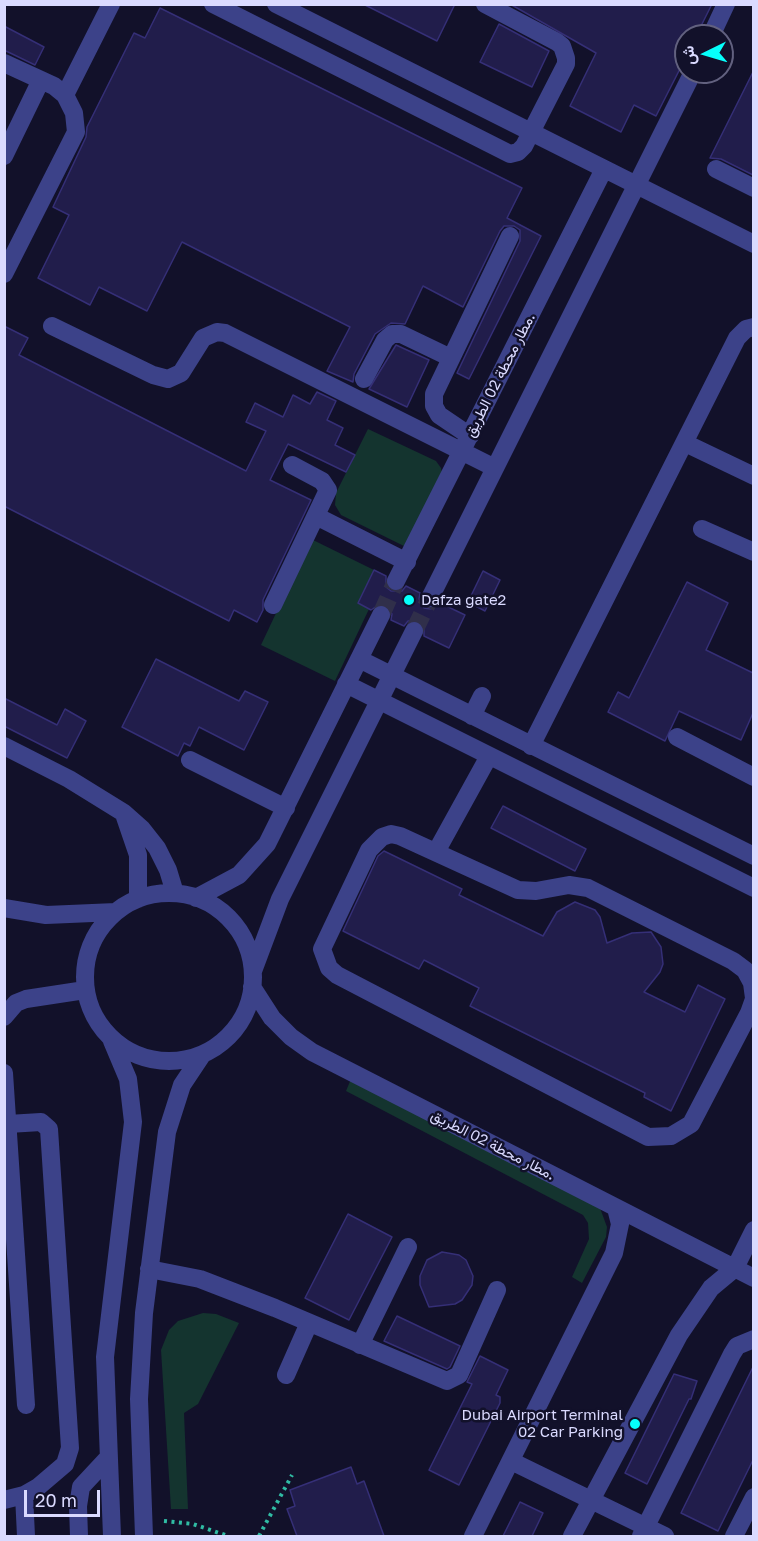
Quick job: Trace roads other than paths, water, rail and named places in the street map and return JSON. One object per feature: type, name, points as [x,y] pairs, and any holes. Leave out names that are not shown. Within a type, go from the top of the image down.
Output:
[{"type":"street","points":[[65,95],[111,4]]},
{"type":"street","points":[[213,4],[502,152],[510,154],[518,152],[531,132],[566,64],[565,51],[557,42],[485,4]]},
{"type":"street","points":[[276,4],[753,244]]},
{"type":"street","points":[[717,24],[726,4]]},
{"type":"street","points":[[4,63],[65,95],[74,112],[75,132],[4,274]]},
{"type":"street","points":[[4,156],[40,80]]},
{"type":"street","points":[[430,598],[687,84]]},
{"type":"street","name":"مطار محطة 02 الطريق.","points":[[396,581],[603,169]]},
{"type":"street","points":[[716,169],[753,188]]},
{"type":"street","points":[[495,468],[466,444],[434,406],[434,394],[510,236]]},
{"type":"street","points":[[52,326],[153,375],[168,379],[181,373],[203,338],[217,332],[225,333],[466,444]]},
{"type":"street","points":[[531,746],[737,338],[746,329],[753,327]]},
{"type":"street","points":[[364,379],[385,340],[392,334],[400,334],[451,358]]},
{"type":"street","points":[[685,443],[753,476]]},
{"type":"street","points":[[273,605],[326,495],[326,484],[292,465]]},
{"type":"street","points":[[316,516],[407,562]]},
{"type":"street","points":[[702,529],[753,552]]},
{"type":"street","points":[[196,898],[222,887],[254,860],[286,808],[381,615]]},
{"type":"street","points":[[252,980],[246,946],[231,922],[209,904],[175,893],[138,899],[116,912],[99,932],[88,955],[86,990],[99,1025],[112,1040],[139,1057],[154,1061],[187,1060],[202,1055],[231,1035],[249,1004],[252,980],[280,899],[414,631]]},
{"type":"street","points":[[359,659],[753,856]]},
{"type":"street","points":[[346,684],[753,888]]},
{"type":"street","points":[[472,716],[482,696]]},
{"type":"street","points":[[677,737],[753,777]]},
{"type":"street","points":[[4,746],[69,778],[123,813],[142,829],[157,848],[168,870],[175,893]]},
{"type":"street","points":[[436,852],[489,756]]},
{"type":"street","points":[[190,760],[286,808]]},
{"type":"street","points":[[123,813],[138,855],[138,899]]},
{"type":"street","points":[[391,834],[400,836],[518,890],[536,891],[569,885],[588,888],[733,961],[745,970],[752,983],[753,998],[749,1013],[690,1124],[671,1136],[660,1138],[637,1132],[329,968],[322,949],[374,842],[391,834]]},
{"type":"street","points":[[4,908],[26,913],[66,916],[116,912]]},
{"type":"street","name":"مطار محطة 02 الطريق.","points":[[252,980],[272,1018],[291,1037],[312,1052],[753,1278]]},
{"type":"street","points":[[6,1012],[16,1003],[26,999],[86,990]]},
{"type":"street","points":[[112,1040],[128,1079],[133,1122],[105,1357],[112,1536]]},
{"type":"street","points":[[143,1529],[139,1399],[140,1357],[149,1269],[167,1132],[182,1085],[202,1055]]},
{"type":"street","points":[[4,1073],[26,1405]]},
{"type":"street","points":[[4,1500],[24,1495],[38,1487],[64,1464],[70,1448],[49,1129],[40,1122],[8,1124]]},
{"type":"street","points":[[473,1536],[614,1253],[620,1224],[616,1208]]},
{"type":"street","points":[[572,1536],[689,1319],[711,1288],[735,1268],[753,1230]]},
{"type":"street","points":[[360,1345],[408,1247]]},
{"type":"street","points":[[149,1269],[200,1279],[442,1380],[452,1380],[459,1375],[497,1290]]},
{"type":"street","points":[[286,1375],[309,1323]]},
{"type":"street","points":[[643,1532],[732,1354],[737,1346],[753,1339]]},
{"type":"street","points":[[79,1536],[78,1506],[81,1487],[108,1458]]},
{"type":"street","points":[[511,1461],[591,1500],[643,1532],[665,1536]]},
{"type":"street","points":[[24,1495],[26,1536]]},
{"type":"street","points":[[734,1536],[753,1497]]},
{"type":"tunnel","points":[[381,615],[396,581]]},
{"type":"tunnel","points":[[414,631],[430,598]]},
{"type":"place","name":"Dafza gate2","points":[[409,600]]},
{"type":"place","name":"Dubai Airport Terminal 02 Car Parking","points":[[635,1424]]}]
